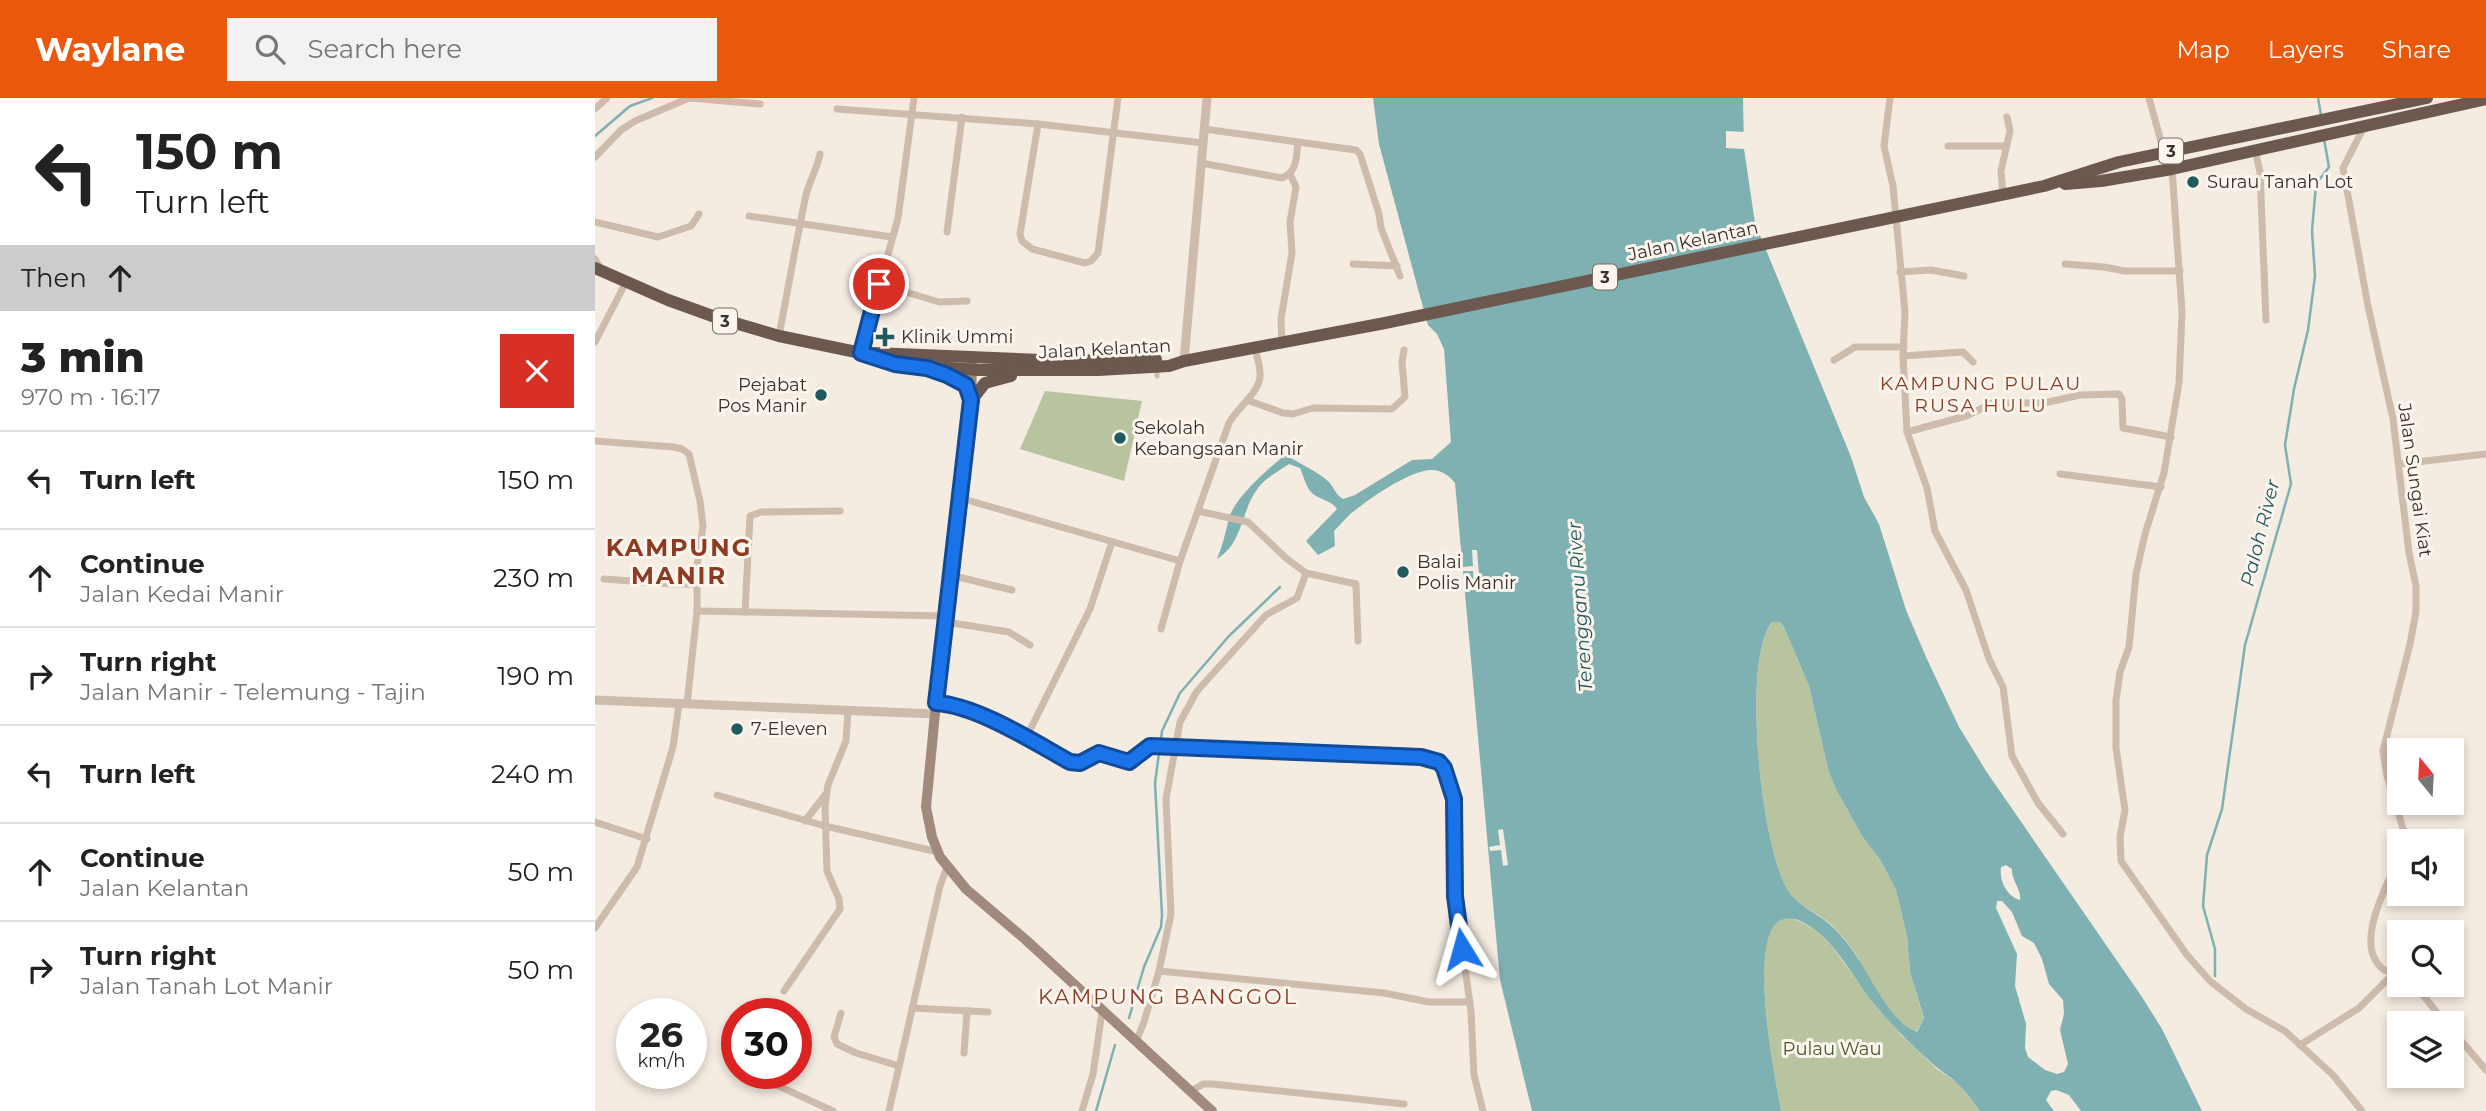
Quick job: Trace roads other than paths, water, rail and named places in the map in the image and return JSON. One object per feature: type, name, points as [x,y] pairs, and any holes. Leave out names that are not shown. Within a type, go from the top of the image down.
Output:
[{"type":"highway","name":"Jalan Kelantan","points":[[2044,186],[2119,162],[2427,98]]},
{"type":"highway","name":"Jalan Kelantan","points":[[861,353],[897,353],[975,365],[1064,371],[1157,364],[1255,349],[2003,194],[2174,169],[2486,99]]},
{"type":"highway","points":[[2119,162],[2114,172],[2160,167],[2174,169]]},
{"type":"highway","name":"Jalan Kelantan","points":[[600,273],[718,318],[895,364],[927,368],[1066,361],[1157,364]]},
{"type":"highway","points":[[927,368],[966,385],[972,398],[985,383],[992,380],[1064,371]]},
{"type":"main road","points":[[975,365],[935,709],[926,807],[928,824],[938,852],[966,889],[1026,940],[1212,1111]]},
{"type":"street","points":[[595,109],[607,98]]},
{"type":"street","points":[[595,157],[621,130],[635,121],[689,98],[760,104]]},
{"type":"street","points":[[861,353],[903,192],[914,98]]},
{"type":"street","points":[[1038,124],[1020,234],[1022,241],[1032,249],[1085,263],[1098,253],[1118,98]]},
{"type":"street","points":[[1184,360],[1207,98]]},
{"type":"street","points":[[1891,98],[1885,146],[1893,186],[1905,312],[1903,356],[1907,432],[1927,488],[1935,531],[1966,590],[1989,659],[2003,687],[2012,756],[2038,803],[2063,834]]},
{"type":"street","points":[[2149,98],[2164,152]]},
{"type":"street","points":[[838,109],[1038,124],[1203,143]]},
{"type":"street","points":[[947,232],[962,117]]},
{"type":"street","points":[[2003,194],[2001,171],[2010,131],[2007,117]]},
{"type":"street","name":"Jalan Sungai Kiat","points":[[2365,125],[2343,168],[2368,306],[2393,419],[2409,553],[2416,586],[2416,612],[2383,757],[2403,829]]},
{"type":"street","points":[[1204,129],[1352,149],[1360,154],[1379,214],[1381,229],[1400,276]]},
{"type":"street","points":[[1202,163],[1282,178],[1295,168],[1298,142]]},
{"type":"street","points":[[1948,146],[2006,146]]},
{"type":"street","points":[[2255,150],[2260,172],[2266,320]]},
{"type":"street","points":[[779,336],[800,225],[810,181],[816,172],[820,154]]},
{"type":"street","points":[[2174,169],[2182,312],[2179,383],[2161,487],[2145,534],[2136,574],[2129,647],[2120,672],[2116,700],[2116,748],[2125,810],[2119,850],[2121,861],[2187,955],[2210,981],[2246,1009],[2285,1031],[2333,1075],[2362,1111]]},
{"type":"street","points":[[1282,343],[1281,319],[1292,253],[1290,222],[1296,187],[1290,174]]},
{"type":"street","points":[[595,222],[658,237],[691,226],[699,214]]},
{"type":"street","points":[[749,216],[892,237]]},
{"type":"street","points":[[595,259],[600,273]]},
{"type":"street","points":[[1353,264],[1397,266]]},
{"type":"street","points":[[2065,264],[2125,271],[2180,271]]},
{"type":"street","points":[[1901,272],[1931,270],[1964,276]]},
{"type":"street","points":[[595,342],[626,282]]},
{"type":"street","points":[[879,284],[939,302],[967,301]]},
{"type":"street","points":[[1834,360],[1855,347],[1904,347]]},
{"type":"street","points":[[1161,629],[1179,561],[1229,423],[1260,377],[1255,349]]},
{"type":"street","points":[[1247,400],[1293,414],[1313,408],[1392,409],[1405,397],[1402,362],[1404,350]]},
{"type":"street","points":[[1903,356],[1963,352],[1973,362]]},
{"type":"street","points":[[1907,432],[1966,416],[1993,403],[2044,402],[2080,395],[2119,394],[2122,396],[2123,428],[2171,437]]},
{"type":"street","points":[[595,442],[674,447],[689,454],[702,516],[697,611],[683,704],[673,747],[647,839],[634,873],[595,928]]},
{"type":"street","points":[[2399,464],[2486,454]]},
{"type":"street","points":[[2060,474],[2161,487]]},
{"type":"street","points":[[960,498],[1179,561]]},
{"type":"street","points":[[745,612],[750,516],[761,512],[840,511]]},
{"type":"street","points":[[1198,511],[1248,522],[1306,573],[1356,584],[1358,641]]},
{"type":"street","points":[[1026,738],[1090,609],[1112,542]]},
{"type":"street","points":[[1136,1043],[1159,971],[1171,914],[1166,799],[1172,748],[1180,722],[1197,691],[1266,615],[1297,598],[1306,573]]},
{"type":"street","points":[[950,575],[1012,590]]},
{"type":"street","points":[[604,579],[697,584]]},
{"type":"street","points":[[697,611],[946,619],[1009,632],[1030,645]]},
{"type":"street","points":[[595,700],[848,711],[935,709],[950,704],[1026,738],[1070,762],[1080,763],[1099,753],[1129,762],[1150,746],[1421,757],[1439,762],[1448,776],[1454,799],[1455,896],[1470,1002],[1474,1075],[1483,1111]]},
{"type":"street","points":[[805,821],[825,795],[843,753],[848,711]]},
{"type":"street","points":[[717,795],[805,821],[938,852]]},
{"type":"street","points":[[784,991],[840,909],[839,899],[828,877],[825,795]]},
{"type":"street","points":[[595,822],[647,839]]},
{"type":"street","points":[[889,1111],[940,886],[947,867]]},
{"type":"street","points":[[2387,886],[2376,913],[2370,941],[2373,956],[2381,969],[2387,970]]},
{"type":"street","points":[[1159,971],[1384,993],[1429,1002],[1470,1002]]},
{"type":"street","points":[[2300,1045],[2359,1008],[2387,981]]},
{"type":"street","points":[[2425,997],[2436,1011]]},
{"type":"street","points":[[912,1007],[988,1012]]},
{"type":"street","points":[[964,1053],[967,1011]]},
{"type":"street","points":[[1081,1111],[1093,1074],[1102,1012]]},
{"type":"street","points":[[841,1013],[834,1037],[837,1044],[856,1053],[899,1066]]},
{"type":"street","points":[[2464,1044],[2486,1070]]},
{"type":"street","points":[[1190,1092],[1203,1084],[1404,1104]]},
{"type":"street","points":[[785,1089],[832,1111]]},
{"type":"water","name":"Terengganu River","points":[[1373,98],[1743,98],[1744,149],[1755,223],[1851,457],[1864,497],[1879,524],[1906,610],[1926,657],[1959,727],[1986,771],[2162,1029],[2202,1111],[2081,1111],[2069,1095],[2056,1090],[2051,1091],[2046,1100],[2054,1111],[1980,1111],[1957,1083],[1903,1037],[1824,938],[1815,930],[1789,918],[1773,927],[1766,951],[1764,985],[1767,1024],[1781,1111],[1532,1111],[1500,980],[1455,483],[1435,470],[1404,478],[1352,513],[1334,531],[1335,546],[1318,555],[1306,541],[1337,509],[1313,494],[1300,468],[1289,464],[1258,488],[1232,544],[1217,559],[1236,504],[1251,486],[1285,455],[1324,478],[1343,499],[1355,495],[1412,460],[1432,459],[1451,442],[1444,349],[1437,334],[1428,325],[1379,144]],"holes":[[[1772,622],[1780,622],[1784,627],[1809,686],[1828,769],[1836,789],[1896,890],[1907,936],[1910,972],[1924,1018],[1917,1032],[1907,1027],[1890,1009],[1838,933],[1793,897],[1779,870],[1763,799],[1756,714],[1763,643]],[[2006,865],[2012,869],[2020,900],[2011,896],[2005,888],[2001,867]],[[1997,901],[2002,901],[2012,912],[2022,936],[2034,943],[2049,984],[2063,1000],[2064,1014],[2060,1030],[2068,1064],[2064,1072],[2057,1074],[2045,1070],[2028,1057],[2025,1048],[2026,1024],[2015,986],[2017,954],[1996,908]]]},
{"type":"waterway","points":[[595,136],[630,106],[652,98]]},
{"type":"waterway","name":"Paloh River","points":[[2318,98],[2321,115]]},
{"type":"waterway","name":"Paloh River","points":[[2215,976],[2215,949],[2203,906],[2207,855],[2222,809],[2245,645],[2291,484],[2285,445],[2294,389],[2308,330],[2315,276],[2312,231],[2316,184],[2329,167],[2324,139]]},
{"type":"waterway","points":[[1129,1018],[1144,967],[1161,927],[1155,783],[1162,731],[1180,693],[1229,636],[1280,587]]},
{"type":"waterway","points":[[1096,1111],[1115,1045]]},
{"type":"place","name":"Surau Tanah Lot","points":[[2193,182]]},
{"type":"place","name":"Klinik Ummi","points":[[885,337]]},
{"type":"place","name":"Pejabat Pos Manir","points":[[821,395]]},
{"type":"place","name":"Sekolah Kebangsaan Manir","points":[[1120,438]]},
{"type":"place","name":"Balai Polis Manir","points":[[1403,572]]},
{"type":"place","name":"7-Eleven","points":[[737,729]]},
{"type":"district","name":"KAMPUNG PULAU RUSA HULU","points":[[1981,394]]},
{"type":"district","name":"KAMPUNG MANIR","points":[[679,561]]},
{"type":"district","name":"KAMPUNG BANGGOL","points":[[1168,996]]},
{"type":"park label","name":"Pulau Wau","points":[[1832,1049]]}]
